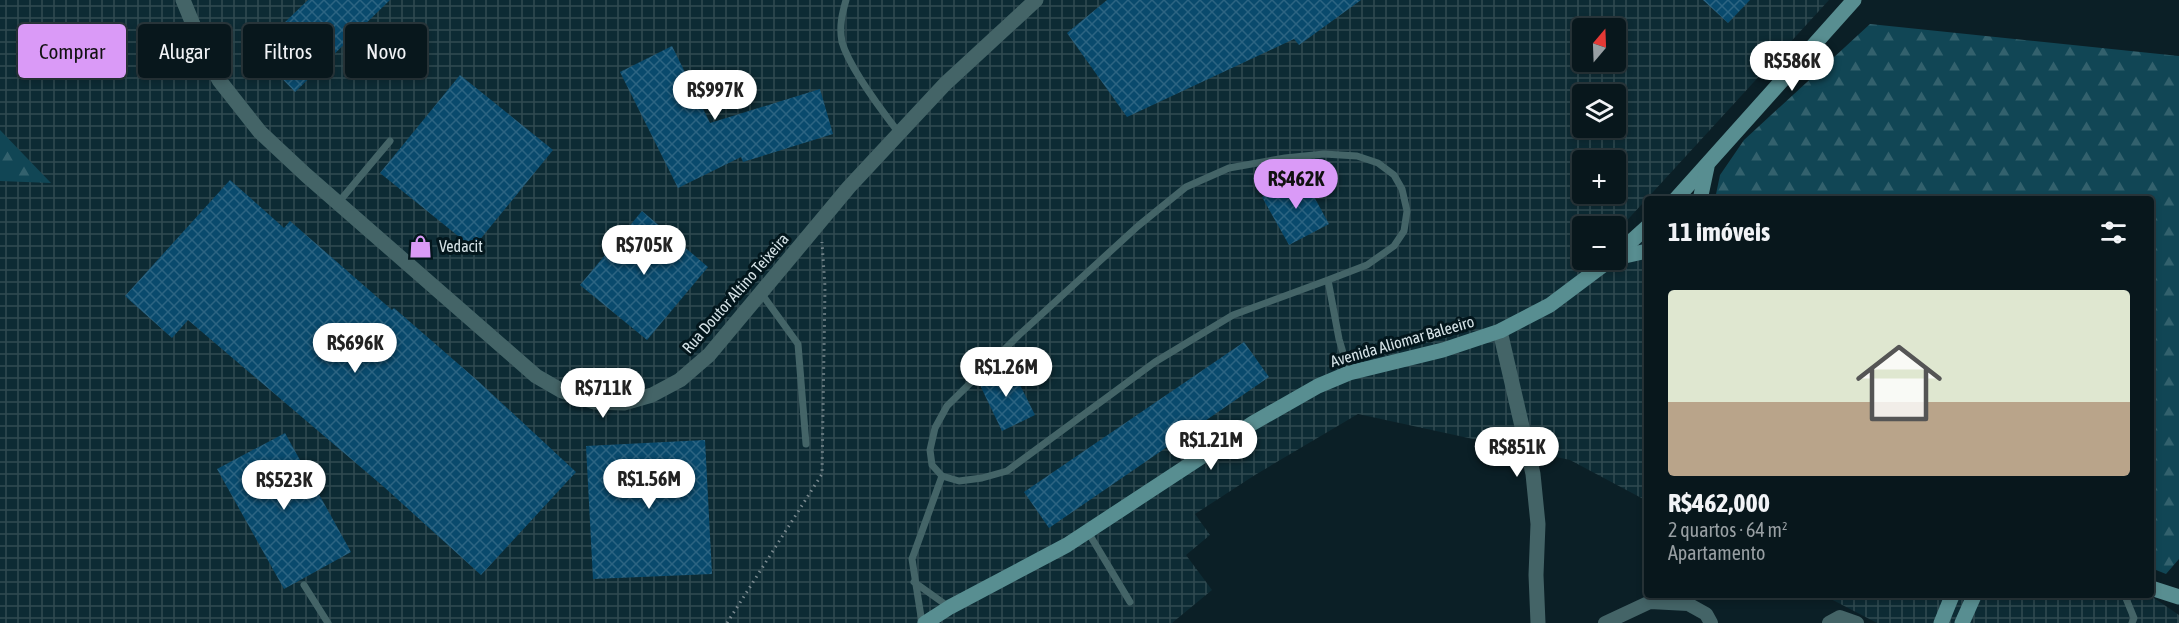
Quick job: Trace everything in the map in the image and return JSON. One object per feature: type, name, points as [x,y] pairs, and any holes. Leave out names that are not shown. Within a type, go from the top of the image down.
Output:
[{"type":"main road","points":[[1679,196],[1854,0]]},
{"type":"main road","points":[[1701,196],[1707,164]]},
{"type":"main road","points":[[1626,247],[1644,230]]},
{"type":"main road","points":[[1626,254],[1644,251]]},
{"type":"main road","name":"Avenida Aliomar Baleeiro","points":[[923,623],[1088,532],[1278,408],[1318,386],[1349,373],[1443,350],[1500,331],[1550,304],[1597,270]]},
{"type":"main road","points":[[2154,589],[2179,597]]},
{"type":"main road","points":[[1941,623],[1951,598]]},
{"type":"main road","points":[[1962,623],[1973,598]]},
{"type":"street","name":"Rua Doutor Altino Teixeira","points":[[183,0],[206,56],[219,80],[260,132],[536,375],[562,391],[594,402],[624,403],[652,394],[680,380],[709,355],[849,187],[945,84],[1036,0]]},
{"type":"street","points":[[1500,331],[1534,486],[1538,524],[1536,575],[1538,623]]},
{"type":"street","points":[[1605,623],[1650,602],[1688,604],[1706,614],[1711,623]]},
{"type":"street","points":[[1829,623],[1840,617],[1857,623]]},
{"type":"lane","points":[[846,0],[841,21],[842,40],[848,57],[899,133]]},
{"type":"lane","points":[[338,203],[390,141]]},
{"type":"lane","points":[[1324,154],[1357,156],[1378,163],[1394,175],[1402,189],[1407,211],[1404,231],[1394,246],[1367,265],[1328,280],[1233,315],[1155,362],[1007,471],[959,481],[942,476],[932,465],[930,450],[935,429],[947,406],[1129,234],[1186,188],[1229,168],[1285,158],[1324,154]]},
{"type":"lane","points":[[1328,280],[1339,339],[1349,373]]},
{"type":"lane","points":[[761,293],[798,344],[806,444]]},
{"type":"lane","points":[[923,623],[914,582],[912,559],[942,476]]},
{"type":"lane","points":[[1088,532],[1130,602]]},
{"type":"lane","points":[[914,582],[950,607]]},
{"type":"lane","points":[[304,585],[328,623]]},
{"type":"lane","points":[[2127,598],[2134,618],[2132,623]]},
{"type":"shaded area","points":[[0,0],[1829,0],[1649,196],[1644,196],[1644,202],[1626,221],[1626,216],[1572,216],[1572,270],[1626,270],[1626,232],[1644,244],[1644,499],[1570,460],[1358,414],[1255,475],[1195,514],[1210,535],[1186,555],[1212,590],[1172,623],[0,623]]},
{"type":"shaded area","points":[[1829,598],[2154,598],[2179,615],[2179,623],[1877,623]]},
{"type":"green space","points":[[1870,24],[2179,56],[2179,559],[2166,574],[2154,569],[2154,196],[1716,196],[1720,175],[1744,140]]},
{"type":"green space","points":[[0,130],[51,183],[0,181]]},
{"type":"building","points":[[308,0],[390,0],[365,24],[345,24],[345,44],[333,55],[333,24],[283,24]]},
{"type":"building","points":[[1107,0],[1361,0],[1299,45],[1294,39],[1127,117],[1067,33]]},
{"type":"building","points":[[1703,0],[1750,0],[1728,23]]},
{"type":"building","points":[[672,46],[710,123],[820,89],[833,134],[743,162],[741,157],[678,188],[620,72]]},
{"type":"building","points":[[460,75],[553,150],[473,248],[380,173]]},
{"type":"building","points":[[281,78],[309,78],[295,92]]},
{"type":"building","points":[[1302,175],[1329,224],[1289,245],[1262,197]]},
{"type":"building","points":[[230,180],[284,228],[290,221],[392,310],[394,308],[478,381],[576,472],[481,575],[384,487],[188,320],[172,338],[125,296]]},
{"type":"building","points":[[642,211],[708,267],[647,340],[580,285]]},
{"type":"building","points":[[1244,342],[1269,377],[1049,528],[1024,492]]},
{"type":"building","points":[[1010,365],[1035,415],[1002,431],[979,383],[985,377]]},
{"type":"building","points":[[285,433],[351,552],[284,589],[217,469]]},
{"type":"building","points":[[705,440],[712,574],[593,579],[586,446]]},
{"type":"place","name":"Vedacit","points":[[421,246]]}]
